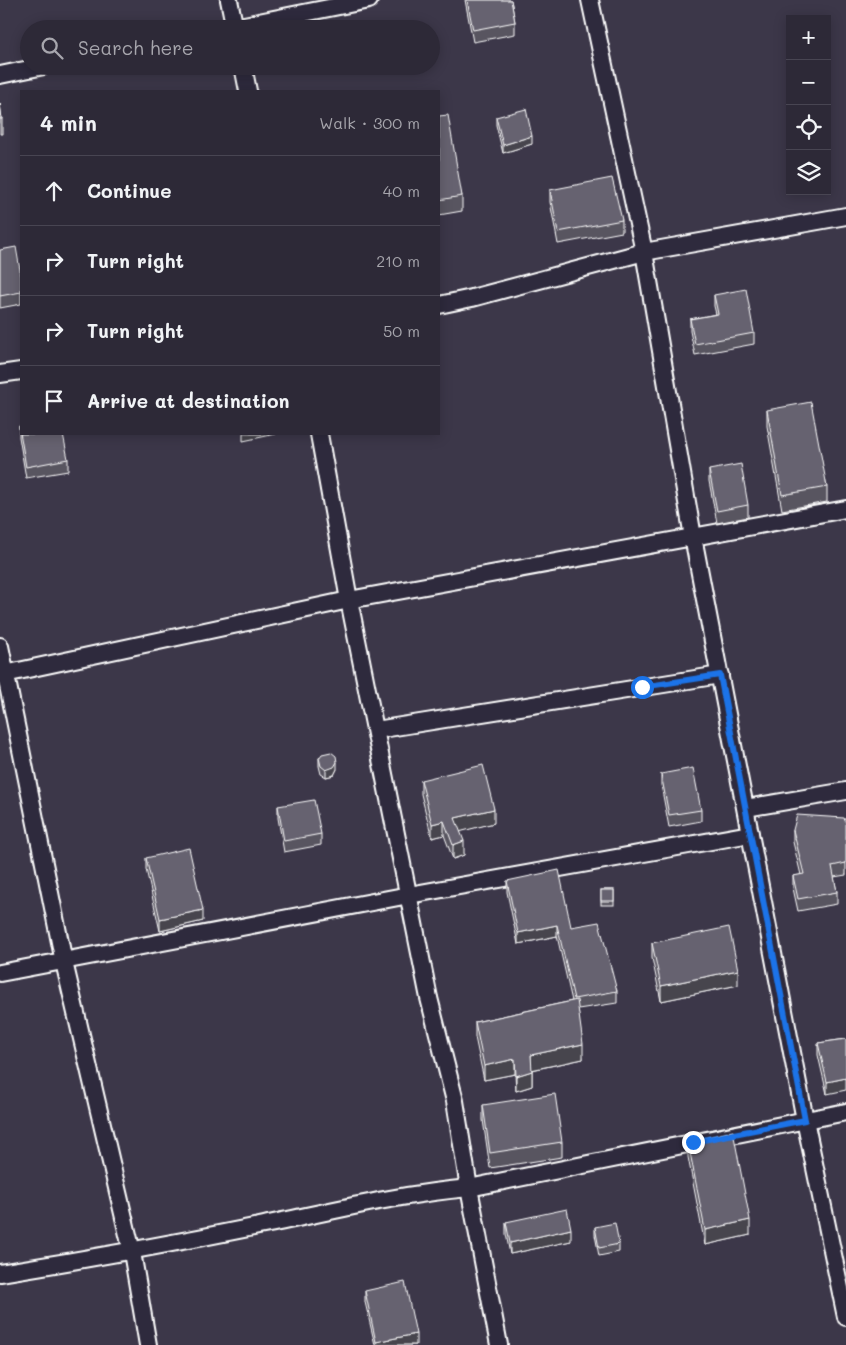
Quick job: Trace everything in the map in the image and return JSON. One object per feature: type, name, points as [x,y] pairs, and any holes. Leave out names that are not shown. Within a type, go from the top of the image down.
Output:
[{"type":"street","points":[[229,0],[230,20]]},
{"type":"street","points":[[270,20],[369,0]]},
{"type":"street","points":[[590,0],[644,252],[693,536],[805,1120],[846,1316]]},
{"type":"street","points":[[0,75],[20,71]]},
{"type":"street","points":[[245,75],[248,90]]},
{"type":"street","points":[[440,305],[644,252],[846,216]]},
{"type":"street","points":[[0,374],[20,371]]},
{"type":"street","points":[[319,435],[349,600],[430,998],[455,1101],[469,1188],[500,1345]]},
{"type":"street","points":[[3,675],[349,600],[846,509]]},
{"type":"street","points":[[0,646],[3,675],[64,962],[132,1252],[148,1345]]},
{"type":"street","points":[[376,730],[720,675]]},
{"type":"street","points":[[746,808],[846,791]]},
{"type":"street","points":[[0,973],[409,895],[750,834]]},
{"type":"street","points":[[0,1274],[132,1252],[441,1190],[469,1188],[846,1112]]},
{"type":"building","points":[[467,0],[511,0],[515,22],[473,30]]},
{"type":"building","points":[[526,109],[532,136],[503,145],[496,117]]},
{"type":"building","points":[[448,115],[462,196],[440,200],[440,116]]},
{"type":"building","points":[[612,178],[622,220],[558,232],[550,190]]},
{"type":"building","points":[[16,247],[20,270],[20,292],[0,296],[0,250]]},
{"type":"building","points":[[746,289],[754,333],[695,344],[690,319],[718,314],[714,295]]},
{"type":"building","points":[[811,402],[827,487],[782,495],[767,410]]},
{"type":"building","points":[[21,435],[63,435],[68,459],[26,467]]},
{"type":"building","points":[[741,464],[748,505],[717,511],[709,470]]},
{"type":"building","points":[[331,752],[336,756],[337,762],[334,767],[326,770],[321,766],[319,758],[322,754]]},
{"type":"building","points":[[483,765],[494,809],[455,818],[464,841],[453,845],[444,821],[432,824],[421,780]]},
{"type":"building","points":[[693,768],[701,810],[669,815],[661,774]]},
{"type":"building","points":[[314,800],[321,834],[284,841],[278,806]]},
{"type":"building","points":[[797,815],[844,818],[846,823],[846,863],[832,866],[837,892],[798,899],[793,876],[804,874],[793,830]]},
{"type":"building","points":[[189,848],[203,910],[160,919],[146,858]]},
{"type":"building","points":[[559,870],[571,927],[599,922],[617,991],[574,999],[557,925],[518,933],[507,881]]},
{"type":"building","points":[[601,890],[614,890],[614,901],[601,901]]},
{"type":"building","points":[[729,927],[738,970],[661,986],[652,943]]},
{"type":"building","points":[[577,1000],[583,1044],[531,1055],[532,1071],[516,1076],[515,1059],[484,1066],[475,1022]]},
{"type":"building","points":[[846,1039],[846,1078],[827,1082],[818,1043]]},
{"type":"building","points":[[555,1094],[562,1142],[490,1153],[483,1105]]},
{"type":"building","points":[[733,1131],[750,1220],[705,1230],[688,1142]]},
{"type":"building","points":[[567,1209],[571,1229],[510,1243],[506,1222]]},
{"type":"building","points":[[615,1223],[619,1244],[599,1248],[595,1227]]},
{"type":"building","points":[[405,1282],[416,1334],[376,1342],[365,1291]]},
{"type":"route","points":[[642,687],[720,675],[805,1120],[693,1142]]}]
